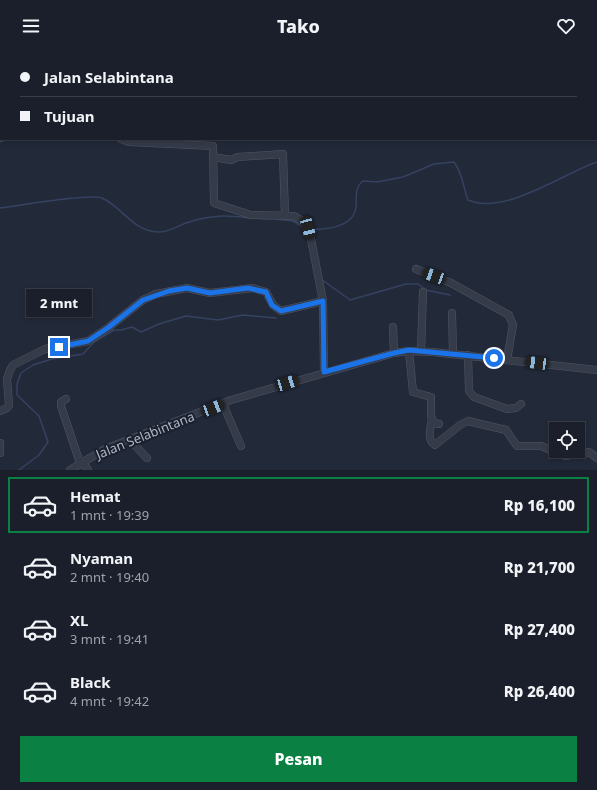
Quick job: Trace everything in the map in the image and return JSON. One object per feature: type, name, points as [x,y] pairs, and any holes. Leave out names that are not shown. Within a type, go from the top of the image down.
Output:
[{"type":"street","points":[[124,140],[129,142],[213,142],[213,202],[215,204],[251,214],[286,215],[301,219],[308,228],[323,301],[324,372]]},
{"type":"street","points":[[213,157],[231,160],[238,157],[283,154],[286,215]]},
{"type":"street","points":[[416,269],[452,283],[509,315],[513,325],[507,360]]},
{"type":"street","points":[[0,411],[6,409],[9,405],[7,379],[13,365],[46,349],[88,341],[109,327],[143,300],[156,294],[187,288],[210,293],[252,288],[266,292],[272,305],[281,311],[323,301]]},
{"type":"street","points":[[421,351],[423,292]]},
{"type":"street","points":[[452,313],[453,353]]},
{"type":"street","points":[[393,327],[394,353]]},
{"type":"street","points":[[409,350],[413,392],[431,397],[432,418],[430,437],[431,442],[435,445],[460,425],[468,421],[506,430],[517,446],[544,446],[564,456],[589,452],[597,458]]},
{"type":"street","name":"Jalan Selabintana","points":[[70,470],[81,462],[105,449],[223,404],[324,372],[409,350],[453,353],[597,370]]},
{"type":"street","points":[[468,355],[470,391],[474,397],[506,409],[516,408],[520,404]]},
{"type":"street","points":[[66,399],[61,402],[61,406],[81,462],[88,470]]},
{"type":"street","points":[[223,404],[241,446]]},
{"type":"street","points":[[432,418],[434,423],[439,424]]},
{"type":"street","points":[[130,440],[147,458]]},
{"type":"street","points":[[0,443],[0,453]]},
{"type":"waterway","points":[[310,229],[331,228],[345,223],[350,219],[354,214],[356,207],[358,187],[363,181],[377,182],[403,177],[434,164],[454,162],[461,176],[468,200],[483,203],[499,202],[516,198],[597,162]]},
{"type":"waterway","points":[[0,208],[69,198],[102,198],[110,202],[141,228],[158,232],[170,230],[189,222],[205,218],[226,216],[249,218]]},
{"type":"waterway","points":[[253,218],[269,219]]},
{"type":"waterway","points":[[276,219],[293,221],[304,228]]},
{"type":"waterway","points":[[321,279],[350,300],[406,284],[418,284],[426,290],[450,295]]},
{"type":"waterway","points":[[19,470],[39,455],[48,442],[39,416],[17,395],[17,384],[21,373],[33,365],[52,359],[83,354],[94,342],[114,330],[132,327],[141,332],[159,324],[186,316],[218,320],[243,315],[276,318]]},
{"type":"route","points":[[59,347],[88,341],[101,333],[143,300],[156,294],[187,288],[205,293],[215,293],[228,290],[252,288],[266,292],[272,305],[281,311],[288,311],[310,303],[323,301],[324,372],[409,350],[494,358]]}]
